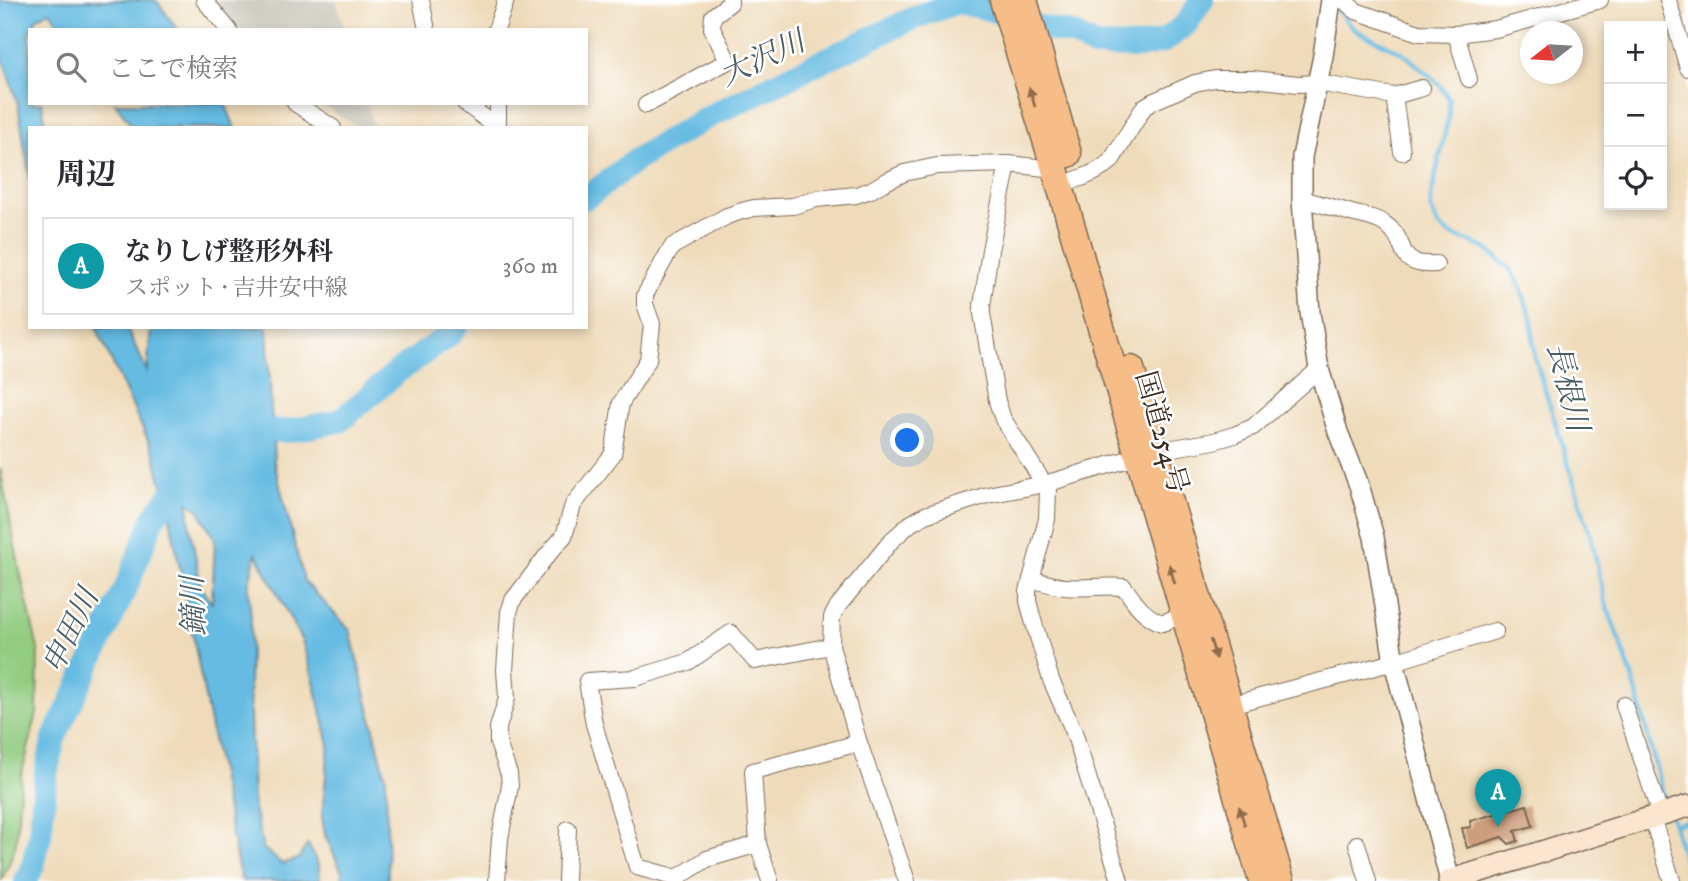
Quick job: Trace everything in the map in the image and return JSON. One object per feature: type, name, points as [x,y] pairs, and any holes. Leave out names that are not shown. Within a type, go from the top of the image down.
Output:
[{"type":"highway","name":"国道254号","points":[[1003,0],[1032,63],[1147,454],[1230,705],[1281,881]]},
{"type":"highway","name":"国道254号","points":[[1024,0],[1032,63]]},
{"type":"highway","name":"国道254号","points":[[1147,454],[1183,615],[1262,881]]},
{"type":"main road","points":[[1450,881],[1688,806]]},
{"type":"street","points":[[204,0],[227,28]]},
{"type":"street","points":[[421,0],[427,28]]},
{"type":"street","points":[[497,28],[506,0]]},
{"type":"street","points":[[646,104],[728,61],[712,27],[713,16],[730,3],[730,0]]},
{"type":"street","points":[[1450,881],[1394,662],[1374,537],[1319,369],[1310,312],[1302,157],[1334,4],[1419,33],[1456,34],[1496,29],[1600,0]]},
{"type":"street","points":[[1668,0],[1688,68]]},
{"type":"street","points":[[1456,34],[1469,79]]},
{"type":"street","points":[[497,881],[500,838],[510,786],[509,774],[498,743],[498,729],[507,698],[505,670],[509,612],[513,600],[564,536],[573,505],[613,454],[621,403],[648,360],[652,324],[645,304],[645,295],[673,246],[727,216],[742,211],[793,206],[816,199],[856,195],[904,173],[937,166],[1008,164],[1065,175],[1090,175],[1111,161],[1144,107],[1195,83],[1215,79],[1253,79],[1298,84],[1317,83],[1394,96],[1422,88]]},
{"type":"street","points":[[1394,96],[1402,152]]},
{"type":"street","points":[[298,105],[330,126]]},
{"type":"street","points":[[468,105],[495,126]]},
{"type":"street","points":[[498,105],[498,126]]},
{"type":"street","points":[[1008,164],[990,250],[982,314],[997,401],[1003,419],[1048,491],[1047,519],[1028,591],[1028,601],[1052,680],[1074,732],[1120,881]]},
{"type":"street","points":[[1303,199],[1373,218],[1386,225],[1398,238],[1405,254],[1414,263],[1436,264]]},
{"type":"street","points":[[908,881],[859,743],[831,646],[832,617],[838,606],[892,540],[925,515],[987,495],[1045,484],[1147,454],[1234,435],[1253,427],[1319,369]]},
{"type":"street","points":[[1031,579],[1064,587],[1124,587],[1139,609],[1161,624],[1183,615]]},
{"type":"street","points":[[1230,705],[1394,662],[1495,631]]},
{"type":"street","points":[[758,844],[707,859],[677,879],[637,867],[594,724],[587,681],[635,678],[688,662],[731,633],[755,661],[831,646]]},
{"type":"street","points":[[1624,705],[1672,881]]},
{"type":"street","points":[[770,881],[758,844],[754,771],[859,743]]},
{"type":"street","points":[[566,881],[568,829]]},
{"type":"street","points":[[1357,844],[1368,881]]},
{"type":"shaded area","points":[[215,0],[336,0],[344,28],[237,28]]},
{"type":"shaded area","points":[[321,105],[368,105],[373,126],[357,126]]},
{"type":"green space","points":[[0,468],[38,649],[37,713],[21,777],[16,843],[1,881]]},
{"type":"water","points":[[0,0],[156,0],[177,28],[62,28],[50,11],[36,19],[34,28],[28,28],[28,105],[42,105],[46,126],[28,126],[28,168],[18,104],[0,51]]},
{"type":"water","points":[[117,105],[226,105],[234,126],[132,126]]},
{"type":"water","name":"鏑川","points":[[97,329],[127,329],[147,371],[151,329],[267,329],[274,462],[304,581],[350,630],[386,779],[388,881],[342,881],[342,872],[325,835],[322,816],[329,745],[313,677],[302,641],[256,553],[248,587],[251,617],[249,684],[253,804],[263,848],[282,864],[298,859],[308,844],[319,867],[320,881],[242,881],[170,518],[154,453]],"holes":[[[188,502],[198,509],[215,539],[212,603],[201,587]]]},
{"type":"building","points":[[1527,805],[1533,826],[1515,831],[1518,841],[1509,844],[1502,837],[1467,848],[1462,828],[1471,827],[1470,821]]},
{"type":"waterway","name":"大沢川","points":[[588,196],[637,159],[706,118],[916,17],[958,2],[1072,34],[1095,46],[1140,47],[1164,41],[1187,23],[1202,0]]},
{"type":"waterway","name":"長根川","points":[[1336,9],[1355,30],[1403,53],[1439,84],[1449,99],[1449,115],[1431,196],[1431,209],[1438,225],[1449,234],[1485,248],[1509,268],[1518,281],[1531,317],[1535,358],[1591,537],[1605,601],[1633,679],[1666,806]]},
{"type":"waterway","name":"大沢川","points":[[239,430],[288,431],[340,421],[397,372],[454,329]]},
{"type":"waterway","name":"申田川","points":[[26,881],[40,835],[46,773],[54,738],[126,588],[154,517],[185,476]]},
{"type":"waterway","name":"長根川","points":[[1671,817],[1688,873]]},
{"type":"waterway","points":[[1674,825],[1688,821]]},
{"type":"place","name":"なりしげ整形外科","points":[[1498,827]]}]
